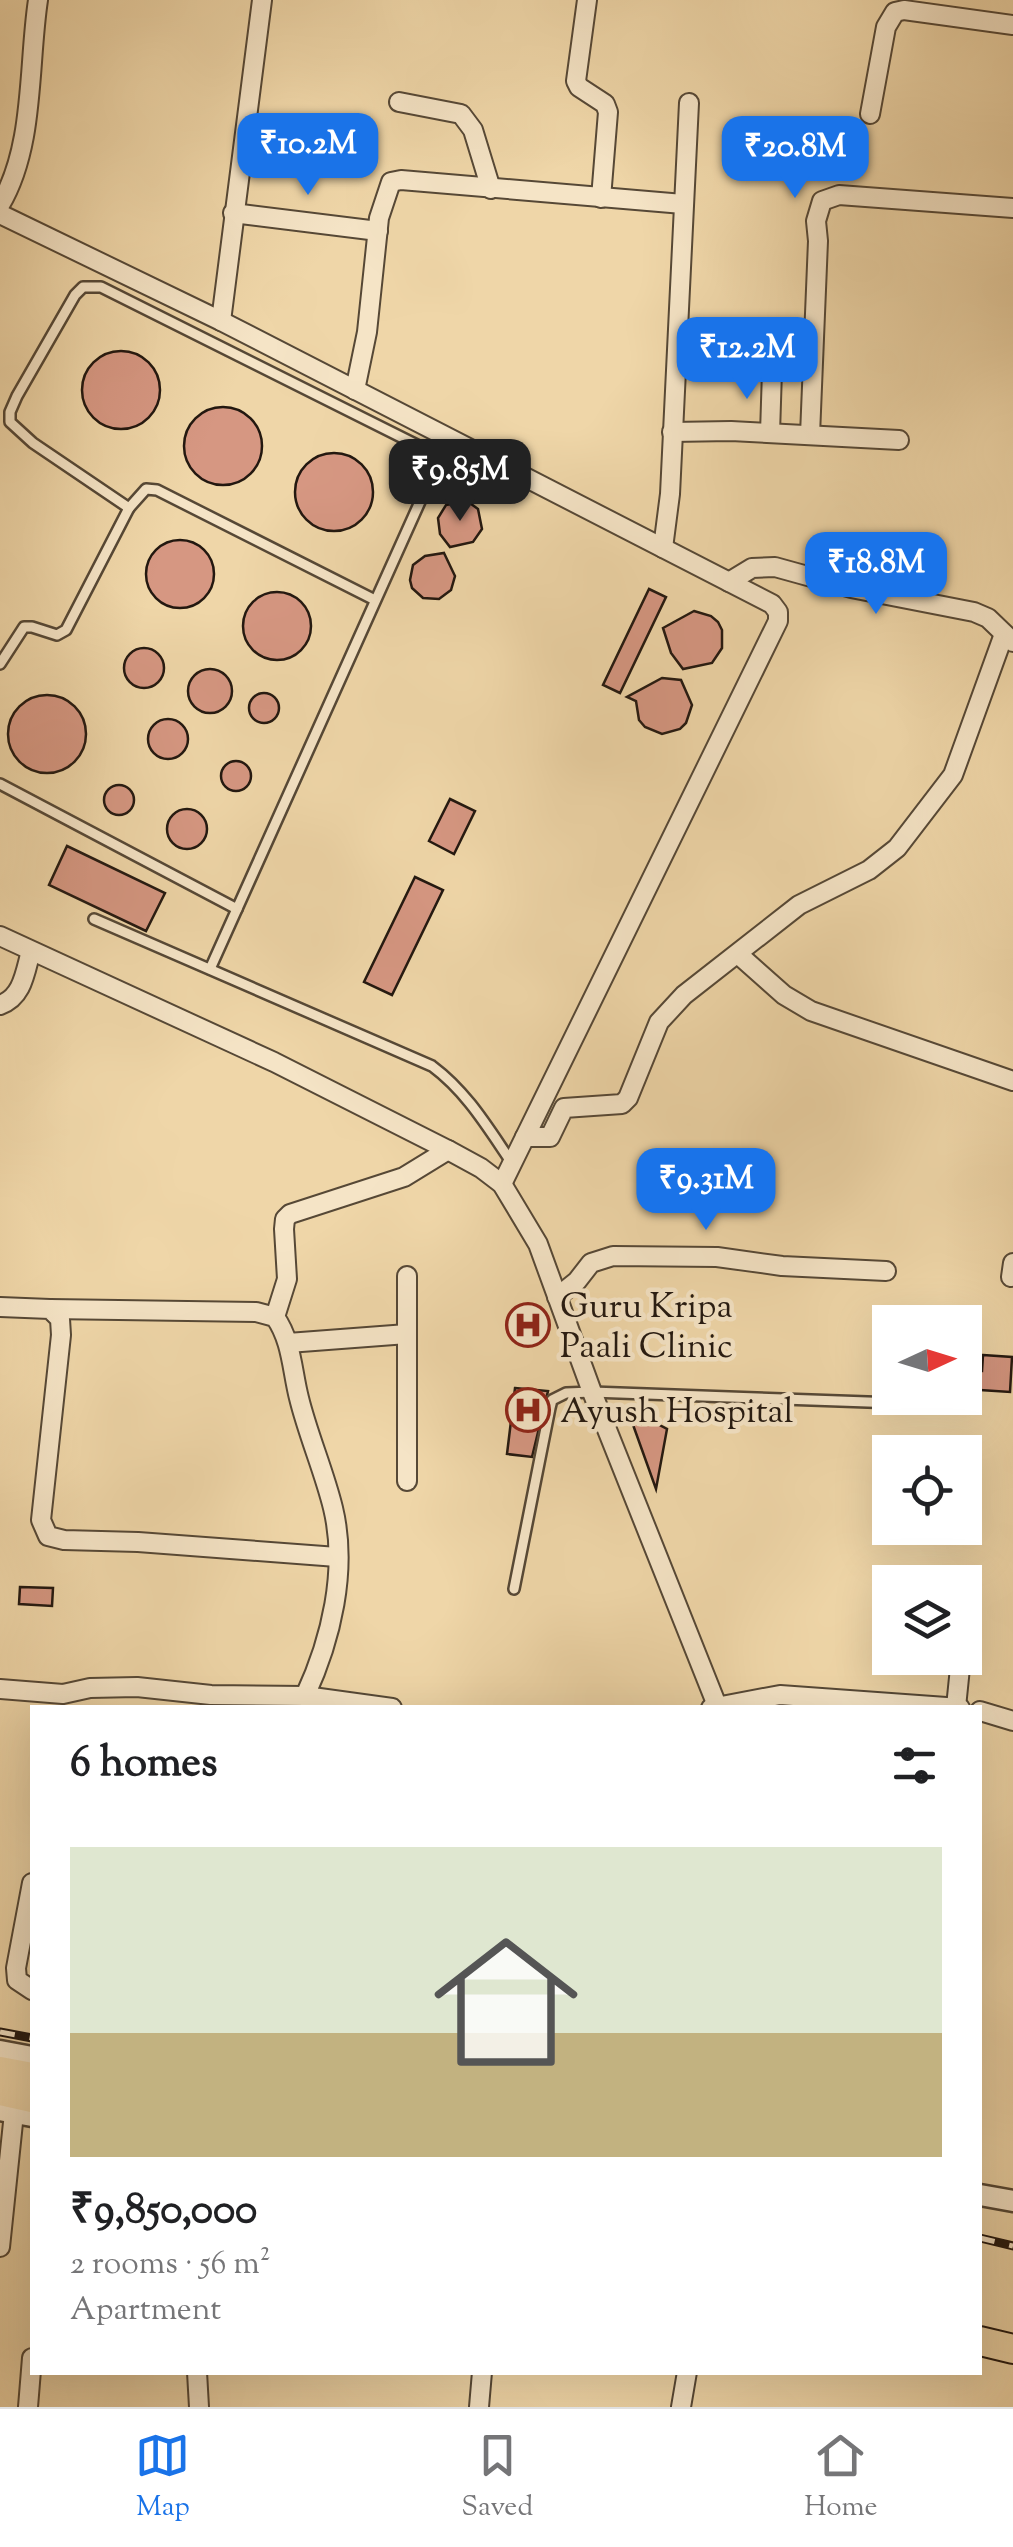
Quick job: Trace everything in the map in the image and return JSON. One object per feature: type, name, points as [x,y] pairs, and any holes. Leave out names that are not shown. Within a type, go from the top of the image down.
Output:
[{"type":"highway","points":[[0,2070],[30,2077]]},
{"type":"highway","points":[[982,2341],[1013,2349]]},
{"type":"street","points":[[0,204],[8,191],[22,140],[38,0]]},
{"type":"street","points":[[221,321],[262,0]]},
{"type":"street","points":[[587,0],[576,81],[605,104],[608,112],[602,198]]},
{"type":"street","points":[[870,114],[886,27],[895,12],[1013,25]]},
{"type":"street","points":[[399,102],[462,114],[473,130],[491,189]]},
{"type":"street","points":[[662,548],[669,510],[689,104]]},
{"type":"street","points":[[355,390],[367,332],[382,202],[391,182],[683,204]]},
{"type":"street","points":[[810,436],[816,221],[822,201],[838,196],[1013,208]]},
{"type":"street","points":[[233,213],[378,231]]},
{"type":"street","points":[[0,214],[221,321],[772,604],[778,612],[778,621],[502,1184]]},
{"type":"street","points":[[770,433],[772,371]]},
{"type":"street","points":[[672,432],[899,440]]},
{"type":"street","points":[[525,1137],[550,1137],[564,1108],[622,1104],[628,1098],[659,1022],[684,995],[799,905],[869,870],[897,848],[953,774],[1008,638],[988,618],[974,612],[852,588],[775,567],[752,568],[729,582]]},
{"type":"street","points":[[0,936],[274,1062],[448,1150],[502,1184],[530,1226],[715,1705]]},
{"type":"street","points":[[0,1005],[18,994],[31,951]]},
{"type":"street","points":[[738,955],[784,995],[811,1011],[1013,1081]]},
{"type":"street","points":[[275,1317],[286,1292],[284,1229],[290,1214],[404,1177],[448,1150]]},
{"type":"street","points":[[557,1296],[591,1263],[613,1256],[717,1257],[782,1266],[886,1272]]},
{"type":"street","points":[[407,1276],[407,1481]]},
{"type":"street","points":[[0,1306],[256,1312],[275,1317],[288,1343],[298,1396],[334,1512],[332,1619],[305,1696]]},
{"type":"street","points":[[50,1309],[60,1320],[61,1335],[41,1520],[48,1536],[336,1557]]},
{"type":"street","points":[[288,1343],[407,1334]]},
{"type":"street","points":[[958,1705],[959,1675]]},
{"type":"street","points":[[0,1689],[62,1701],[90,1688],[121,1687],[209,1701],[305,1696],[370,1705]]},
{"type":"street","points":[[727,1705],[780,1695],[928,1705]]},
{"type":"street","points":[[982,1712],[1013,1721]]},
{"type":"street","points":[[30,1894],[16,1968],[17,1980],[30,1989]]},
{"type":"street","points":[[0,2050],[30,2057]]},
{"type":"street","points":[[0,2246],[16,2106]]},
{"type":"street","points":[[982,2195],[1013,2202]]},
{"type":"street","points":[[28,2407],[31,2375]]},
{"type":"street","points":[[197,2375],[199,2407]]},
{"type":"street","points":[[479,2407],[482,2375]]},
{"type":"street","points":[[681,2407],[686,2375]]},
{"type":"lane","points":[[128,508],[33,443],[10,422],[17,396],[83,287],[101,287],[421,447],[430,455],[432,475],[210,969]]},
{"type":"lane","points":[[0,664],[24,628],[57,635],[66,630],[128,508],[146,490],[157,490],[375,600]]},
{"type":"lane","points":[[0,784],[237,908]]},
{"type":"lane","points":[[94,920],[432,1066],[471,1103],[512,1164]]},
{"type":"lane","points":[[514,1589],[552,1400],[566,1392],[872,1402]]},
{"type":"building","points":[[121,351],[136,354],[148,363],[157,375],[157,405],[148,417],[136,426],[121,429],[106,426],[94,417],[85,405],[82,390],[85,375],[94,363],[106,354]]},
{"type":"building","points":[[223,407],[238,410],[250,419],[259,431],[259,461],[250,473],[238,482],[223,485],[208,482],[196,473],[187,461],[184,446],[187,431],[196,419],[208,410]]},
{"type":"building","points":[[334,453],[349,456],[361,465],[370,477],[370,507],[361,519],[349,528],[334,531],[319,528],[307,519],[298,507],[295,492],[298,477],[307,465],[319,456]]},
{"type":"building","points":[[467,501],[478,509],[482,529],[473,542],[450,547],[440,534],[438,518],[446,505]]},
{"type":"building","points":[[180,540],[204,550],[214,574],[204,598],[180,608],[156,598],[146,574],[156,550]]},
{"type":"building","points":[[444,553],[455,576],[451,590],[439,599],[423,598],[412,588],[413,565],[425,556]]},
{"type":"building","points":[[649,589],[666,597],[620,693],[603,685]]},
{"type":"building","points":[[277,592],[301,602],[311,626],[301,650],[277,660],[253,650],[243,626],[253,602]]},
{"type":"building","points":[[694,611],[718,622],[722,648],[712,663],[683,669],[671,653],[663,628]]},
{"type":"building","points":[[144,648],[158,654],[164,668],[158,682],[144,688],[130,682],[124,668],[130,654]]},
{"type":"building","points":[[210,669],[226,675],[232,691],[226,707],[210,713],[194,707],[188,691],[194,675]]},
{"type":"building","points":[[662,678],[681,680],[692,705],[680,729],[662,734],[645,727],[639,720],[636,701],[627,697]]},
{"type":"building","points":[[264,693],[275,697],[279,708],[275,719],[264,723],[253,719],[249,708],[253,697]]},
{"type":"building","points":[[47,695],[62,698],[74,707],[83,719],[83,749],[74,761],[62,770],[47,773],[32,770],[20,761],[11,749],[8,734],[11,719],[20,707],[32,698]]},
{"type":"building","points":[[168,719],[182,725],[188,739],[182,753],[168,759],[154,753],[148,739],[154,725]]},
{"type":"building","points":[[236,761],[247,765],[251,776],[247,787],[236,791],[225,787],[221,776],[225,765]]},
{"type":"building","points":[[119,785],[130,789],[134,800],[130,811],[119,815],[108,811],[104,800],[108,789]]},
{"type":"building","points":[[450,799],[475,811],[454,854],[429,841]]},
{"type":"building","points":[[187,809],[201,815],[207,829],[201,843],[187,849],[173,843],[167,829],[173,815]]},
{"type":"building","points":[[67,846],[165,893],[146,931],[49,885]]},
{"type":"building","points":[[415,877],[443,890],[392,995],[364,982]]},
{"type":"building","points":[[513,1311],[543,1311],[543,1338],[513,1338]]},
{"type":"building","points":[[983,1355],[1012,1357],[1010,1392],[982,1390]]},
{"type":"building","points":[[515,1388],[548,1391],[532,1457],[507,1454]]},
{"type":"building","points":[[627,1408],[667,1429],[656,1489]]},
{"type":"building","points":[[20,1587],[53,1588],[52,1606],[19,1604]]},
{"type":"railway","points":[[0,2032],[30,2038]]},
{"type":"railway","points":[[982,2238],[1013,2246]]},
{"type":"place","name":"Guru Kripa Paali Clinic","points":[[528,1325]]},
{"type":"place","name":"Ayush Hospital","points":[[528,1410]]}]
